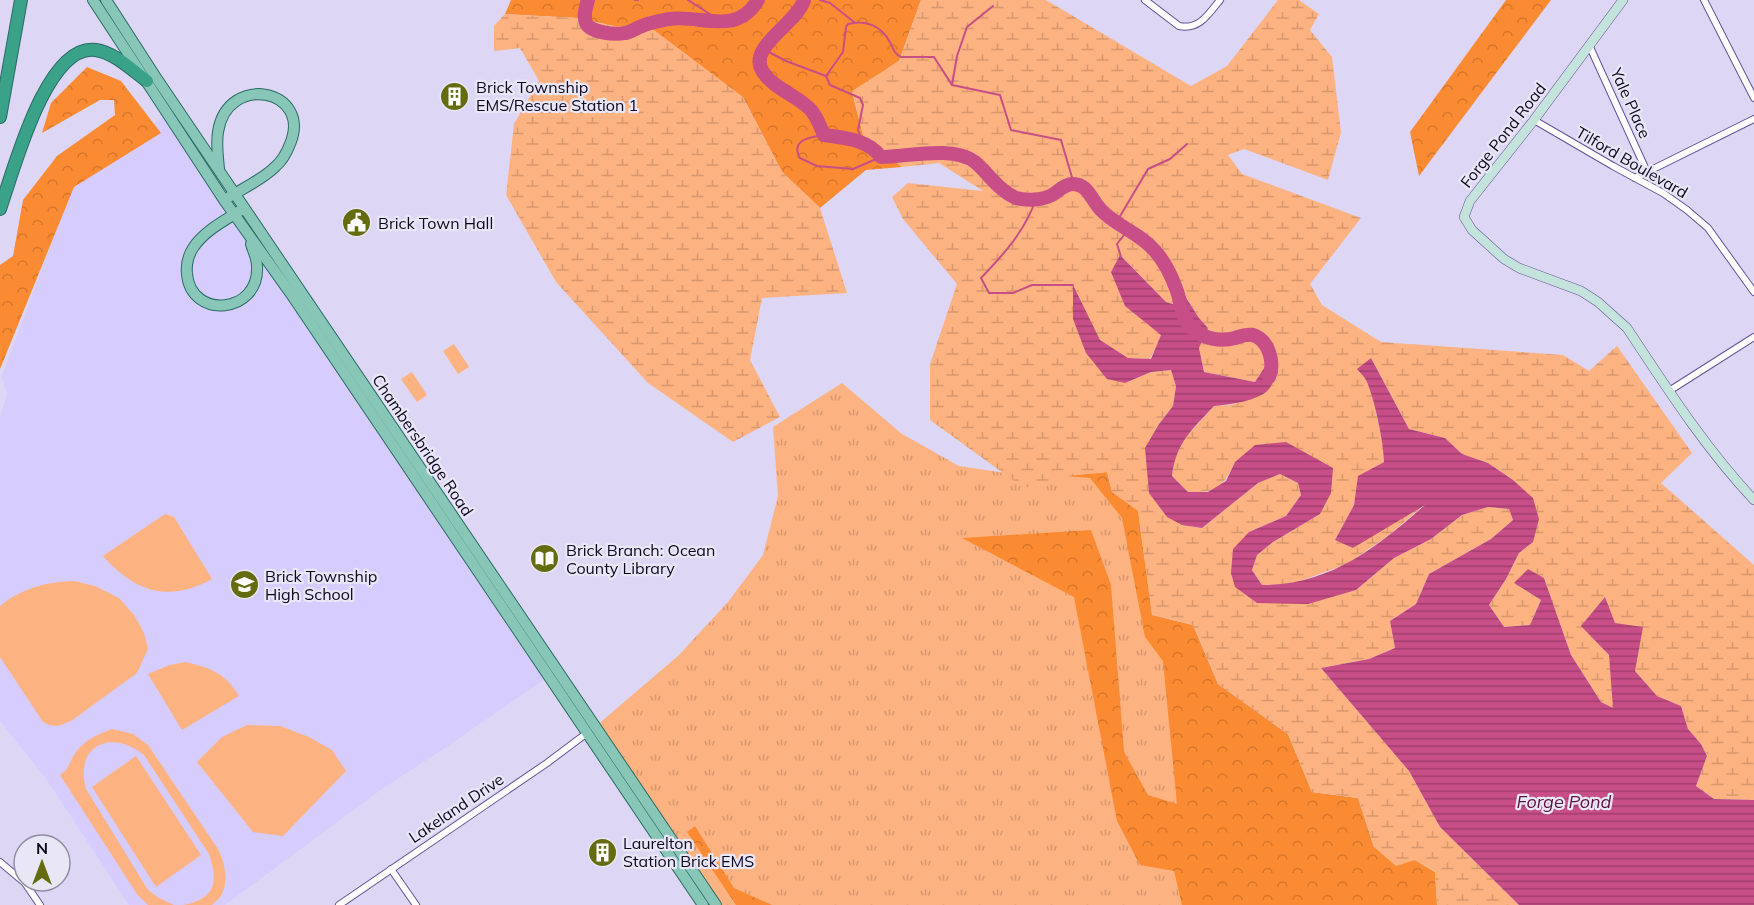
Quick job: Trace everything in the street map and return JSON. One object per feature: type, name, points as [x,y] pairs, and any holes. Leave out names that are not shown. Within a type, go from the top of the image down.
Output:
[{"type":"highway","points":[[0,117],[21,0]]},
{"type":"highway","points":[[0,209],[39,101],[55,74],[67,60],[81,51],[96,50],[114,57],[147,81]]},
{"type":"main road","name":"Chambersbridge Road","points":[[93,0],[224,200],[303,311],[703,905]]},
{"type":"main road","name":"Chambersbridge Road","points":[[106,0],[154,76],[245,207],[713,904]]},
{"type":"main road","points":[[219,169],[218,131],[225,113],[236,100],[263,94],[275,97],[286,104],[294,118],[294,136],[287,152],[276,167],[224,200]]},
{"type":"main road","points":[[245,207],[206,234],[189,256],[188,279],[195,294],[201,300],[211,304],[230,305],[238,302],[255,285],[258,268],[247,232]]},
{"type":"street","points":[[1145,0],[1179,26],[1186,27],[1192,27],[1200,22],[1220,0]]},
{"type":"street","name":"Forge Pond Road","points":[[1623,0],[1534,120],[1470,201],[1464,217],[1467,224],[1492,249],[1519,268],[1581,291],[1598,302],[1627,328],[1695,430],[1727,471],[1754,500]]},
{"type":"street","points":[[1704,0],[1754,98]]},
{"type":"street","name":"Yale Place","points":[[1589,45],[1647,172]]},
{"type":"street","points":[[1635,178],[1754,119]]},
{"type":"street","name":"Tilford Boulevard","points":[[1534,120],[1664,193],[1708,228],[1754,292]]},
{"type":"street","points":[[1669,390],[1754,338]]},
{"type":"street","name":"Lakeland Drive","points":[[339,905],[547,763],[588,732]]},
{"type":"street","points":[[0,862],[25,884],[39,905]]},
{"type":"street","points":[[391,869],[416,905]]},
{"type":"shaded area","name":"Brick Township High School","points":[[168,113],[549,676],[382,789],[225,905],[129,905],[47,780],[0,721],[0,418],[7,394],[2,376],[74,183]]},
{"type":"green space","points":[[511,0],[921,0],[899,61],[852,92],[863,135],[902,167],[866,170],[820,208],[782,172],[743,97],[614,26],[577,18],[505,14]]},
{"type":"green space","points":[[921,0],[1046,0],[1191,86],[1227,66],[1278,0],[1299,0],[1319,14],[1310,30],[1332,57],[1341,132],[1328,180],[1244,149],[1228,155],[1242,174],[1361,218],[1310,284],[1322,305],[1381,342],[1563,355],[1589,371],[1617,346],[1692,453],[1661,483],[1754,565],[1754,800],[1714,799],[1696,786],[1707,756],[1701,744],[1688,729],[1681,706],[1657,696],[1635,671],[1582,626],[1609,655],[1614,709],[1601,702],[1571,655],[1544,578],[1514,583],[1541,600],[1530,625],[1504,627],[1489,605],[1519,553],[1533,542],[1513,480],[1488,463],[1462,454],[1445,438],[1409,429],[1371,358],[1365,377],[1372,394],[1384,449],[1384,462],[1359,476],[1354,505],[1335,540],[1429,501],[1388,536],[1347,564],[1292,584],[1262,585],[1252,570],[1257,555],[1273,542],[1320,514],[1333,468],[1235,462],[1222,484],[1206,492],[1188,492],[1172,476],[1175,455],[1185,438],[1214,406],[1230,405],[1251,399],[1265,369],[1255,382],[1204,372],[1199,348],[1208,328],[1186,297],[1176,305],[1166,302],[1120,255],[1125,305],[1162,335],[1150,359],[1128,358],[1099,340],[1073,287],[1073,319],[1125,383],[1151,372],[1171,370],[1176,386],[1173,406],[1159,424],[1149,492],[1161,508],[1176,521],[1202,528],[1258,483],[1280,474],[1298,483],[1301,495],[1286,516],[1249,532],[1235,587],[1356,590],[1394,558],[1431,539],[1462,515],[1488,507],[1509,509],[1513,520],[1491,539],[1429,574],[1416,604],[1390,621],[1395,648],[1369,659],[1321,668],[1409,771],[1440,827],[1519,905],[1437,905],[1435,872],[1415,860],[1396,866],[1374,847],[1358,798],[1312,792],[1288,734],[1218,684],[1193,625],[1152,615],[1138,511],[1112,492],[1107,472],[1066,476],[1024,488],[930,420],[930,364],[957,284],[903,219],[892,197],[908,183],[983,191],[939,163],[902,167],[863,135],[852,91],[899,61]]},
{"type":"green space","points":[[1506,0],[1551,0],[1419,176],[1410,132]]},
{"type":"green space","points":[[505,14],[577,18],[614,26],[654,30],[743,97],[782,172],[820,208],[847,293],[762,298],[750,360],[780,417],[733,442],[648,383],[556,282],[506,195],[514,124],[539,81],[520,48],[494,51],[494,26]]},
{"type":"green space","points":[[87,67],[121,81],[161,133],[74,187],[0,369],[0,265],[13,256],[23,200],[57,156],[115,115],[114,100],[100,100],[42,133],[51,103]]},
{"type":"green space","points":[[454,344],[469,367],[458,374],[443,351]]},
{"type":"green space","points":[[412,372],[427,395],[417,402],[401,379]]},
{"type":"green space","points":[[842,383],[902,434],[959,466],[1006,473],[1091,471],[1126,498],[1179,670],[1193,905],[722,905],[714,902],[596,726],[678,656],[728,602],[763,555],[778,496],[773,427]]},
{"type":"green space","points":[[1107,472],[1112,492],[1138,510],[1152,615],[1193,625],[1218,684],[1288,734],[1312,792],[1358,798],[1374,847],[1415,860],[1435,872],[1437,905],[1182,905],[1174,871],[1140,865],[1117,821],[1074,597],[962,538],[1091,530],[1111,585],[1124,752],[1148,795],[1177,804],[1163,661],[1145,637],[1122,518],[1090,478],[1066,476]]},
{"type":"green space","points":[[165,514],[174,517],[212,579],[181,591],[153,590],[127,578],[103,556]]},
{"type":"green space","points":[[74,581],[95,586],[119,598],[134,615],[144,633],[148,649],[137,673],[71,721],[58,726],[49,725],[43,722],[0,657],[0,606],[26,590]]},
{"type":"green space","points":[[185,662],[223,677],[239,696],[182,730],[148,674]]},
{"type":"green space","points":[[247,725],[280,726],[309,737],[332,750],[346,771],[283,836],[253,832],[197,762],[222,737]]},
{"type":"green space","points":[[112,729],[133,734],[148,745],[218,849],[224,865],[225,883],[221,895],[212,905],[183,905],[202,899],[208,894],[214,881],[212,864],[209,854],[144,755],[120,743],[108,742],[98,745],[86,761],[84,774],[86,789],[148,890],[174,905],[148,905],[137,894],[60,775],[84,744]]},
{"type":"green space","points":[[136,756],[201,855],[156,887],[92,787]]},
{"type":"green space","points":[[695,826],[734,888],[772,905],[736,905],[687,832]]},
{"type":"water","name":"Forge Pond","points":[[1120,255],[1166,302],[1176,305],[1185,296],[1208,328],[1199,348],[1204,372],[1255,382],[1270,359],[1278,372],[1269,389],[1258,397],[1243,402],[1214,406],[1186,437],[1177,454],[1172,476],[1188,492],[1208,492],[1226,481],[1235,462],[1255,445],[1286,442],[1333,468],[1331,493],[1320,514],[1273,542],[1257,555],[1252,570],[1262,585],[1309,579],[1331,571],[1370,549],[1425,505],[1353,548],[1335,540],[1354,505],[1358,476],[1384,462],[1372,397],[1366,380],[1357,369],[1371,358],[1409,429],[1445,438],[1462,454],[1488,463],[1513,480],[1533,498],[1539,519],[1533,542],[1519,553],[1489,605],[1504,627],[1530,625],[1541,600],[1514,583],[1528,569],[1544,578],[1571,655],[1601,702],[1613,708],[1609,655],[1581,626],[1605,597],[1615,623],[1643,627],[1635,671],[1657,696],[1681,706],[1688,729],[1701,744],[1707,756],[1696,786],[1714,799],[1754,800],[1754,905],[1519,905],[1440,827],[1409,771],[1321,668],[1369,659],[1395,648],[1390,621],[1416,604],[1429,574],[1491,539],[1513,520],[1509,509],[1488,507],[1462,515],[1431,539],[1394,558],[1356,590],[1308,604],[1257,603],[1235,587],[1231,573],[1233,549],[1249,532],[1286,516],[1301,495],[1298,483],[1280,474],[1258,483],[1202,528],[1182,525],[1167,517],[1149,493],[1145,448],[1173,406],[1176,386],[1171,370],[1151,372],[1125,383],[1107,379],[1086,353],[1073,319],[1073,285],[1100,340],[1128,358],[1151,359],[1161,335],[1125,306],[1111,272]]},
{"type":"waterway","points":[[588,0],[585,12],[586,23],[598,31],[615,34],[669,19],[729,21],[749,11],[758,0]]},
{"type":"waterway","points":[[688,0],[722,22]]},
{"type":"waterway","points":[[804,0],[800,9],[767,45],[761,54],[760,63],[763,72],[773,83],[811,110],[824,135],[863,143],[881,157],[930,153],[966,157],[975,162],[1004,191],[1020,199],[1044,198],[1072,184],[1082,186],[1107,216],[1142,239],[1159,255],[1173,280],[1189,325],[1196,332],[1212,339],[1230,339],[1248,335],[1259,338],[1267,347],[1271,359],[1269,377]]},
{"type":"waterway","points":[[820,0],[830,3],[854,22]]},
{"type":"waterway","points":[[993,6],[967,27],[957,56],[952,85],[1000,95],[1011,130],[1061,140],[1074,184]]},
{"type":"waterway","points":[[826,76],[843,52],[846,27],[848,24],[861,22],[878,28],[886,36],[895,53],[901,57],[934,57],[952,85]]},
{"type":"waterway","points":[[763,49],[786,61],[826,76],[830,85],[860,98],[863,105],[858,130],[863,143]]},
{"type":"waterway","points":[[824,135],[803,140],[798,147],[800,158],[817,166],[853,169],[881,157]]},
{"type":"waterway","points":[[1116,223],[1148,169],[1170,159],[1187,144]]},
{"type":"waterway","points":[[1036,199],[1020,232],[981,278],[989,293],[1013,293],[1032,285],[1073,285]]},
{"type":"waterway","points":[[1121,257],[1117,244],[1127,231]]},
{"type":"place","name":"Brick Township EMS/Rescue Station 1","points":[[455,96]]},
{"type":"place","name":"Brick Town Hall","points":[[357,223]]},
{"type":"place","name":"Brick Branch: Ocean County Library","points":[[545,559]]},
{"type":"place","name":"Brick Township High School","points":[[244,585]]},
{"type":"place","name":"Laurelton Station Brick EMS","points":[[602,852]]}]
